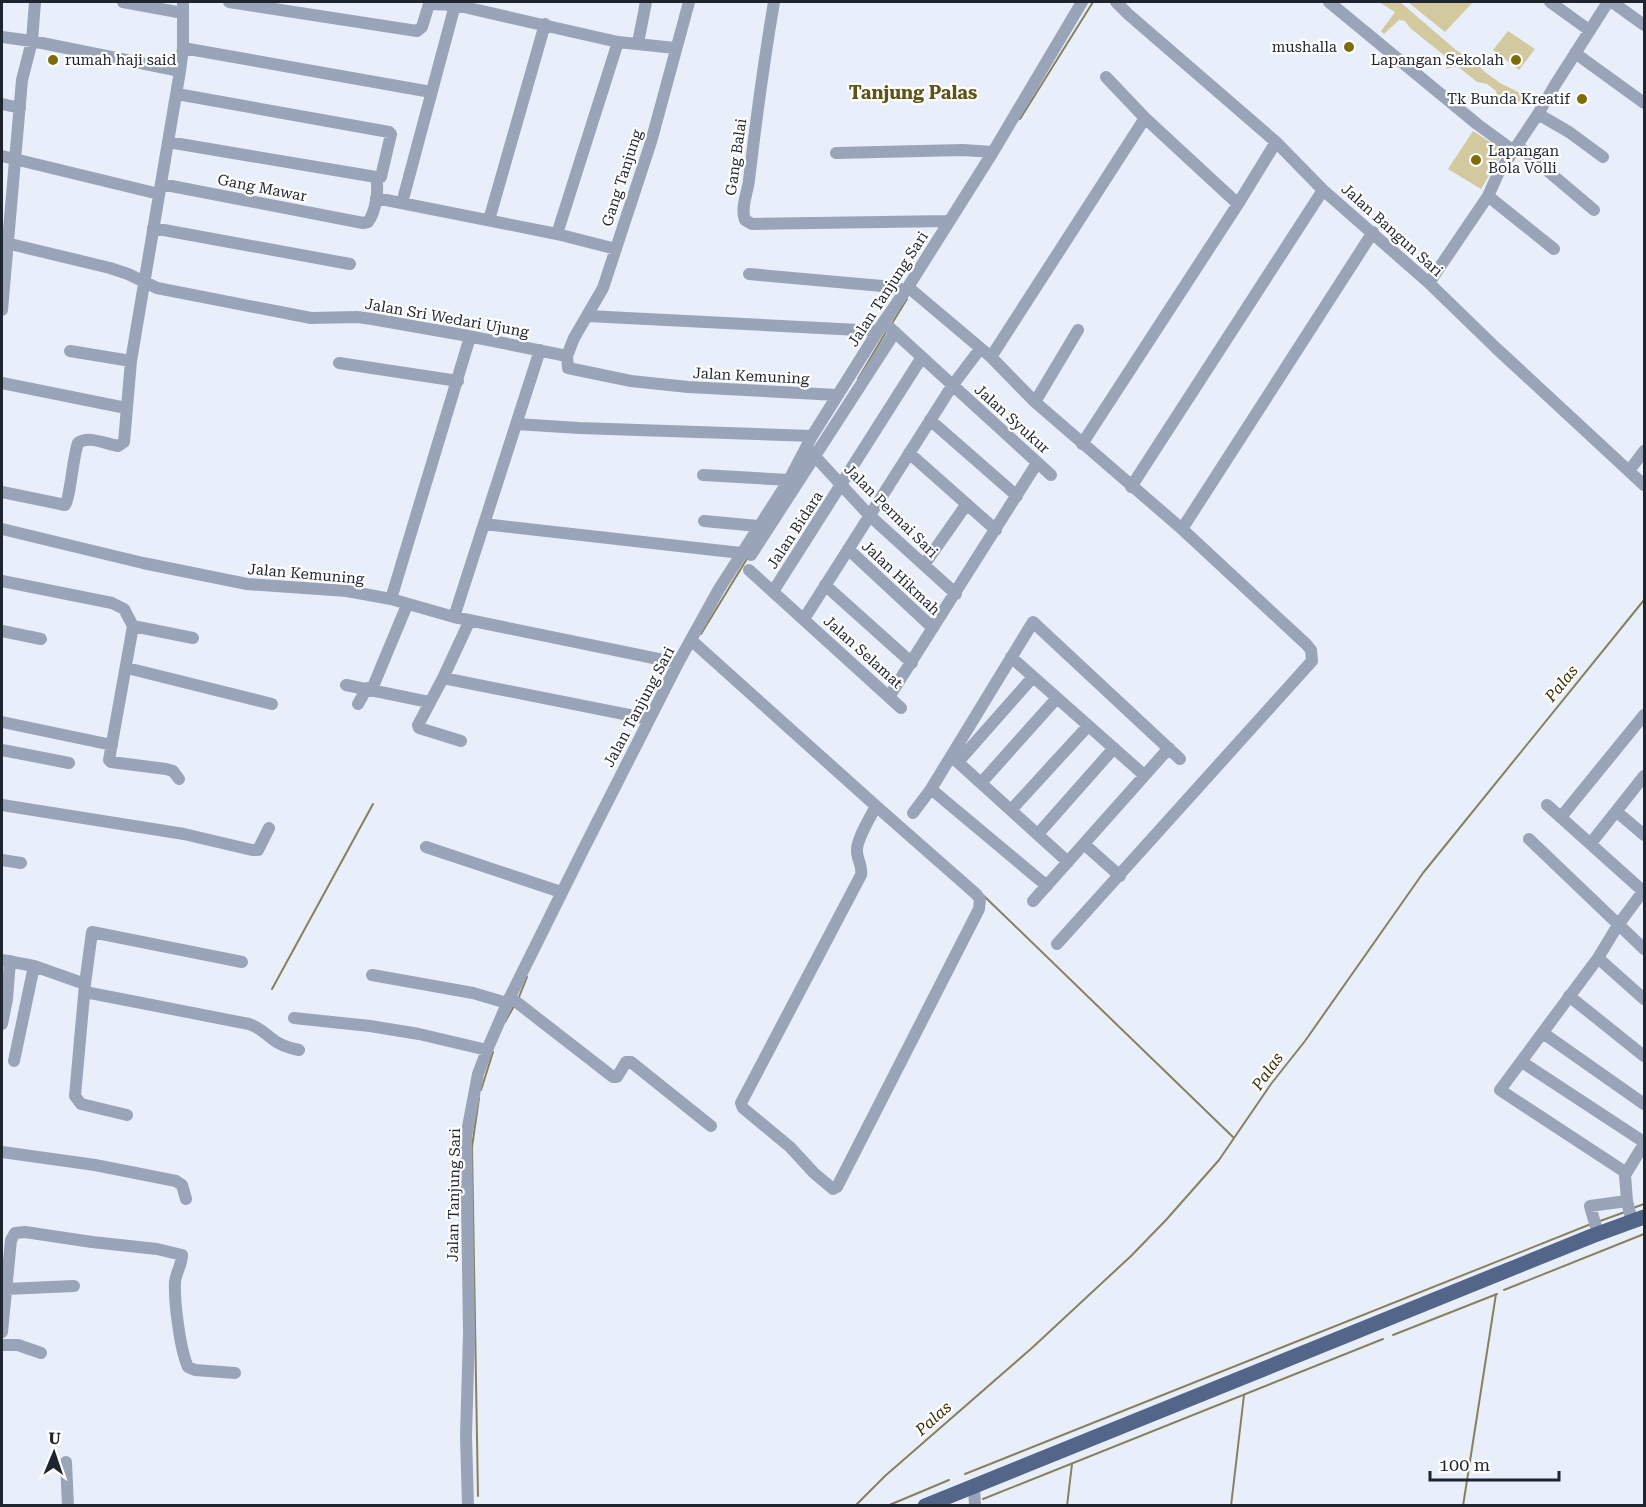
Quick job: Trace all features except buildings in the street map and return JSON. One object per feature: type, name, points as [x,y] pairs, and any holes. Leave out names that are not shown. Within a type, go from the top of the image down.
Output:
[{"type":"main road","points":[[925,1506],[1638,1219]]},
{"type":"street","points":[[2,310],[4,242],[22,80],[32,41],[35,2]]},
{"type":"street","points":[[2,492],[65,505],[68,503],[70,476],[78,443],[88,439],[116,446],[123,445],[131,362],[177,94],[183,48],[183,7],[123,2]]},
{"type":"street","points":[[230,2],[263,4],[417,31],[422,27],[429,4],[452,3],[618,42],[675,48]]},
{"type":"street","points":[[638,43],[646,2]]},
{"type":"street","name":"Gang Tanjung","points":[[567,356],[574,338],[603,288],[651,142],[689,2]]},
{"type":"street","name":"Gang Balai","points":[[774,2],[743,214],[745,220],[750,224],[949,221]]},
{"type":"street","name":"Jalan Tanjung Sari","points":[[468,1506],[466,1436],[469,1333],[466,1137],[478,1074],[487,1050],[561,892],[678,663],[694,643],[789,480],[811,449],[837,395],[887,328],[906,289],[993,152],[1082,2]]},
{"type":"street","name":"Jalan Bangun Sari","points":[[1116,2],[1276,142],[1323,190],[1429,283],[1644,485]]},
{"type":"street","points":[[1329,2],[1477,124],[1515,148],[1594,210]]},
{"type":"street","points":[[1550,2],[1590,30]]},
{"type":"street","points":[[1429,283],[1488,196],[1498,174],[1610,2],[1644,25]]},
{"type":"street","points":[[402,203],[452,3]]},
{"type":"street","points":[[489,220],[545,24]]},
{"type":"street","points":[[2,37],[180,71]]},
{"type":"street","points":[[557,234],[618,42]]},
{"type":"street","points":[[183,48],[431,92]]},
{"type":"street","points":[[1575,53],[1644,103]]},
{"type":"street","points":[[1106,77],[1146,118],[1238,204]]},
{"type":"street","points":[[168,142],[381,177],[390,141],[389,132],[177,94]]},
{"type":"street","points":[[2,104],[20,108]]},
{"type":"street","points":[[1538,114],[1569,132],[1603,157]]},
{"type":"street","points":[[991,357],[1146,118]]},
{"type":"street","points":[[1082,444],[1276,142]]},
{"type":"street","points":[[836,153],[963,150],[993,152]]},
{"type":"street","name":"Gang Mawar","points":[[2,156],[160,189],[358,222],[366,222],[370,219],[376,198]]},
{"type":"street","points":[[376,177],[378,184],[376,198],[557,234],[616,249]]},
{"type":"street","points":[[1131,487],[1323,190]]},
{"type":"street","points":[[1488,196],[1554,249]]},
{"type":"street","points":[[153,228],[350,264]]},
{"type":"street","points":[[1182,530],[1373,232]]},
{"type":"street","name":"Jalan Sri Wedari Ujung","points":[[4,242],[110,268],[157,288],[311,318],[364,318],[567,356]]},
{"type":"street","points":[[749,274],[906,289],[991,357],[1035,402],[1182,530],[1311,650],[1312,661],[1057,944]]},
{"type":"street","points":[[588,316],[887,328],[759,531],[704,521]]},
{"type":"street","name":"Jalan Syukur","points":[[887,328],[1051,475]]},
{"type":"street","points":[[1035,402],[1078,330]]},
{"type":"street","points":[[391,600],[470,337]]},
{"type":"street","points":[[804,619],[952,386],[980,348]]},
{"type":"street","points":[[454,617],[540,350]]},
{"type":"street","points":[[70,351],[131,362]]},
{"type":"street","name":"Jalan Kemuning","points":[[567,356],[568,368],[631,381],[688,387],[837,395]]},
{"type":"street","name":"Jalan Bidara","points":[[774,590],[922,357]]},
{"type":"street","points":[[339,363],[458,381]]},
{"type":"street","points":[[2,383],[126,408]]},
{"type":"street","points":[[930,420],[1017,496]]},
{"type":"street","points":[[516,424],[811,449]]},
{"type":"street","name":"Jalan Permai Sari","points":[[811,449],[869,515],[956,594]]},
{"type":"street","points":[[1629,471],[1644,451]]},
{"type":"street","points":[[909,453],[996,530]]},
{"type":"street","points":[[890,697],[1038,463]]},
{"type":"street","points":[[703,475],[789,480]]},
{"type":"street","points":[[924,566],[966,505]]},
{"type":"street","points":[[484,524],[746,554]]},
{"type":"street","name":"Jalan Kemuning","points":[[2,529],[143,563],[247,584],[347,591],[454,617],[678,663]]},
{"type":"street","name":"Jalan Hikmah","points":[[848,549],[933,628]]},
{"type":"street","name":"Jalan Selamat","points":[[749,570],[774,590],[901,708]]},
{"type":"street","points":[[2,581],[112,603],[124,609],[133,626],[111,762],[166,769],[172,771],[179,779]]},
{"type":"street","points":[[825,585],[912,663]]},
{"type":"street","points":[[358,704],[370,689],[407,605]]},
{"type":"street","points":[[461,741],[419,728],[418,725],[470,620]]},
{"type":"street","points":[[954,759],[1033,622],[1180,759]]},
{"type":"street","points":[[133,626],[193,638]]},
{"type":"street","points":[[2,631],[41,639]]},
{"type":"street","points":[[694,643],[976,894],[981,903],[906,1055],[837,1187],[833,1189],[820,1179],[790,1146],[743,1108],[741,1103],[861,875],[862,869],[857,846],[876,806]]},
{"type":"street","points":[[1011,657],[1144,775]]},
{"type":"street","points":[[126,668],[272,704]]},
{"type":"street","points":[[913,813],[954,759],[1034,677]]},
{"type":"street","points":[[443,678],[649,719]]},
{"type":"street","points":[[346,685],[429,702]]},
{"type":"street","points":[[981,783],[1057,698]]},
{"type":"street","points":[[1561,817],[1644,715]]},
{"type":"street","points":[[2,722],[112,745]]},
{"type":"street","points":[[1011,810],[1088,726]]},
{"type":"street","points":[[1038,834],[1114,748]]},
{"type":"street","points":[[1034,902],[1168,748]]},
{"type":"street","points":[[2,750],[69,763]]},
{"type":"street","points":[[954,759],[1068,862]]},
{"type":"street","points":[[1591,843],[1644,779]]},
{"type":"street","points":[[931,789],[1047,886]]},
{"type":"street","points":[[2,805],[184,834],[252,850],[258,850],[269,828]]},
{"type":"street","points":[[1547,805],[1644,891],[1618,925],[1598,958],[1500,1090],[1626,1172]]},
{"type":"street","points":[[1617,812],[1644,835]]},
{"type":"street","points":[[1529,839],[1644,949]]},
{"type":"street","points":[[1084,844],[1120,876]]},
{"type":"street","points":[[426,847],[561,892]]},
{"type":"street","points":[[2,860],[21,863]]},
{"type":"street","points":[[127,1115],[81,1104],[75,1096],[85,988],[93,932],[242,962]]},
{"type":"street","points":[[1598,958],[1644,999]]},
{"type":"street","points":[[2,1024],[7,999],[6,961],[34,966],[85,988],[260,1027],[271,1039],[299,1050]]},
{"type":"street","points":[[14,1061],[34,966]]},
{"type":"street","points":[[372,975],[509,1000],[613,1077],[616,1077],[626,1062],[631,1062],[711,1126]]},
{"type":"street","points":[[1569,996],[1644,1056]]},
{"type":"street","points":[[294,1018],[380,1027],[487,1050]]},
{"type":"street","points":[[1543,1033],[1644,1104]]},
{"type":"street","points":[[1522,1062],[1644,1143],[1626,1172],[1627,1201],[1638,1219]]},
{"type":"street","points":[[2,1152],[95,1165],[176,1181],[182,1185],[186,1199]]},
{"type":"street","points":[[1598,1234],[1590,1206],[1627,1201]]},
{"type":"street","points":[[2,1332],[6,1289],[5,1258],[12,1236],[18,1232],[179,1253],[182,1258],[177,1275],[176,1294],[186,1362],[190,1369],[195,1371],[236,1373]]},
{"type":"street","points":[[6,1289],[74,1286]]},
{"type":"street","points":[[2,1345],[18,1345],[41,1353]]},
{"type":"street","points":[[66,1462],[68,1506]]},
{"type":"street","points":[[974,1486],[975,1506]]},
{"type":"shaded area","points":[[1379,2],[1400,2],[1456,50],[1500,83],[1528,97],[1529,101],[1523,106],[1512,101],[1501,100],[1497,97],[1496,91],[1487,84],[1477,82],[1457,66],[1446,69],[1450,60],[1410,28],[1405,21],[1399,20],[1384,34],[1381,31],[1395,12]]},
{"type":"shaded area","points":[[1408,2],[1473,2],[1445,32]]},
{"type":"shaded area","name":"Lapangan Sekolah","points":[[1508,31],[1535,49],[1519,70],[1493,50]]},
{"type":"shaded area","name":"Lapangan Bola Volli","points":[[1473,131],[1504,151],[1481,189],[1448,169]]},
{"type":"waterway","points":[[1020,119],[1093,2]]},
{"type":"waterway","points":[[891,325],[907,299]]},
{"type":"waterway","points":[[858,379],[886,332]]},
{"type":"waterway","points":[[701,634],[748,557]]},
{"type":"waterway","name":"Palas","points":[[855,1506],[885,1476],[1033,1347],[1131,1256],[1219,1160],[1423,873],[1644,600]]},
{"type":"waterway","points":[[272,989],[373,804]]},
{"type":"waterway","points":[[984,896],[1234,1138]]},
{"type":"waterway","points":[[519,997],[527,977]]},
{"type":"waterway","points":[[505,1022],[514,1006]]},
{"type":"waterway","points":[[481,1090],[493,1052]]},
{"type":"waterway","points":[[478,1496],[472,1147],[479,1098]]},
{"type":"waterway","points":[[1633,1208],[1644,1204]]},
{"type":"waterway","points":[[1600,1221],[1625,1212]]},
{"type":"waterway","points":[[965,1474],[1591,1224]]},
{"type":"waterway","points":[[1504,1290],[1644,1234]]},
{"type":"waterway","points":[[1463,1506],[1496,1294]]},
{"type":"waterway","points":[[1393,1335],[1497,1294]]},
{"type":"waterway","points":[[983,1499],[1383,1339]]},
{"type":"waterway","points":[[1231,1506],[1244,1395]]},
{"type":"waterway","points":[[1067,1506],[1072,1464]]},
{"type":"waterway","points":[[887,1506],[949,1480]]},
{"type":"place","name":"mushalla","points":[[1349,47]]},
{"type":"place","name":"rumah haji said","points":[[53,60]]},
{"type":"place","name":"Lapangan Sekolah","points":[[1516,60]]},
{"type":"place","name":"Tk Bunda Kreatif","points":[[1582,99]]},
{"type":"place","name":"Lapangan Bola Volli","points":[[1476,160]]},
{"type":"district","name":"Tanjung Palas","points":[[913,93]]}]
